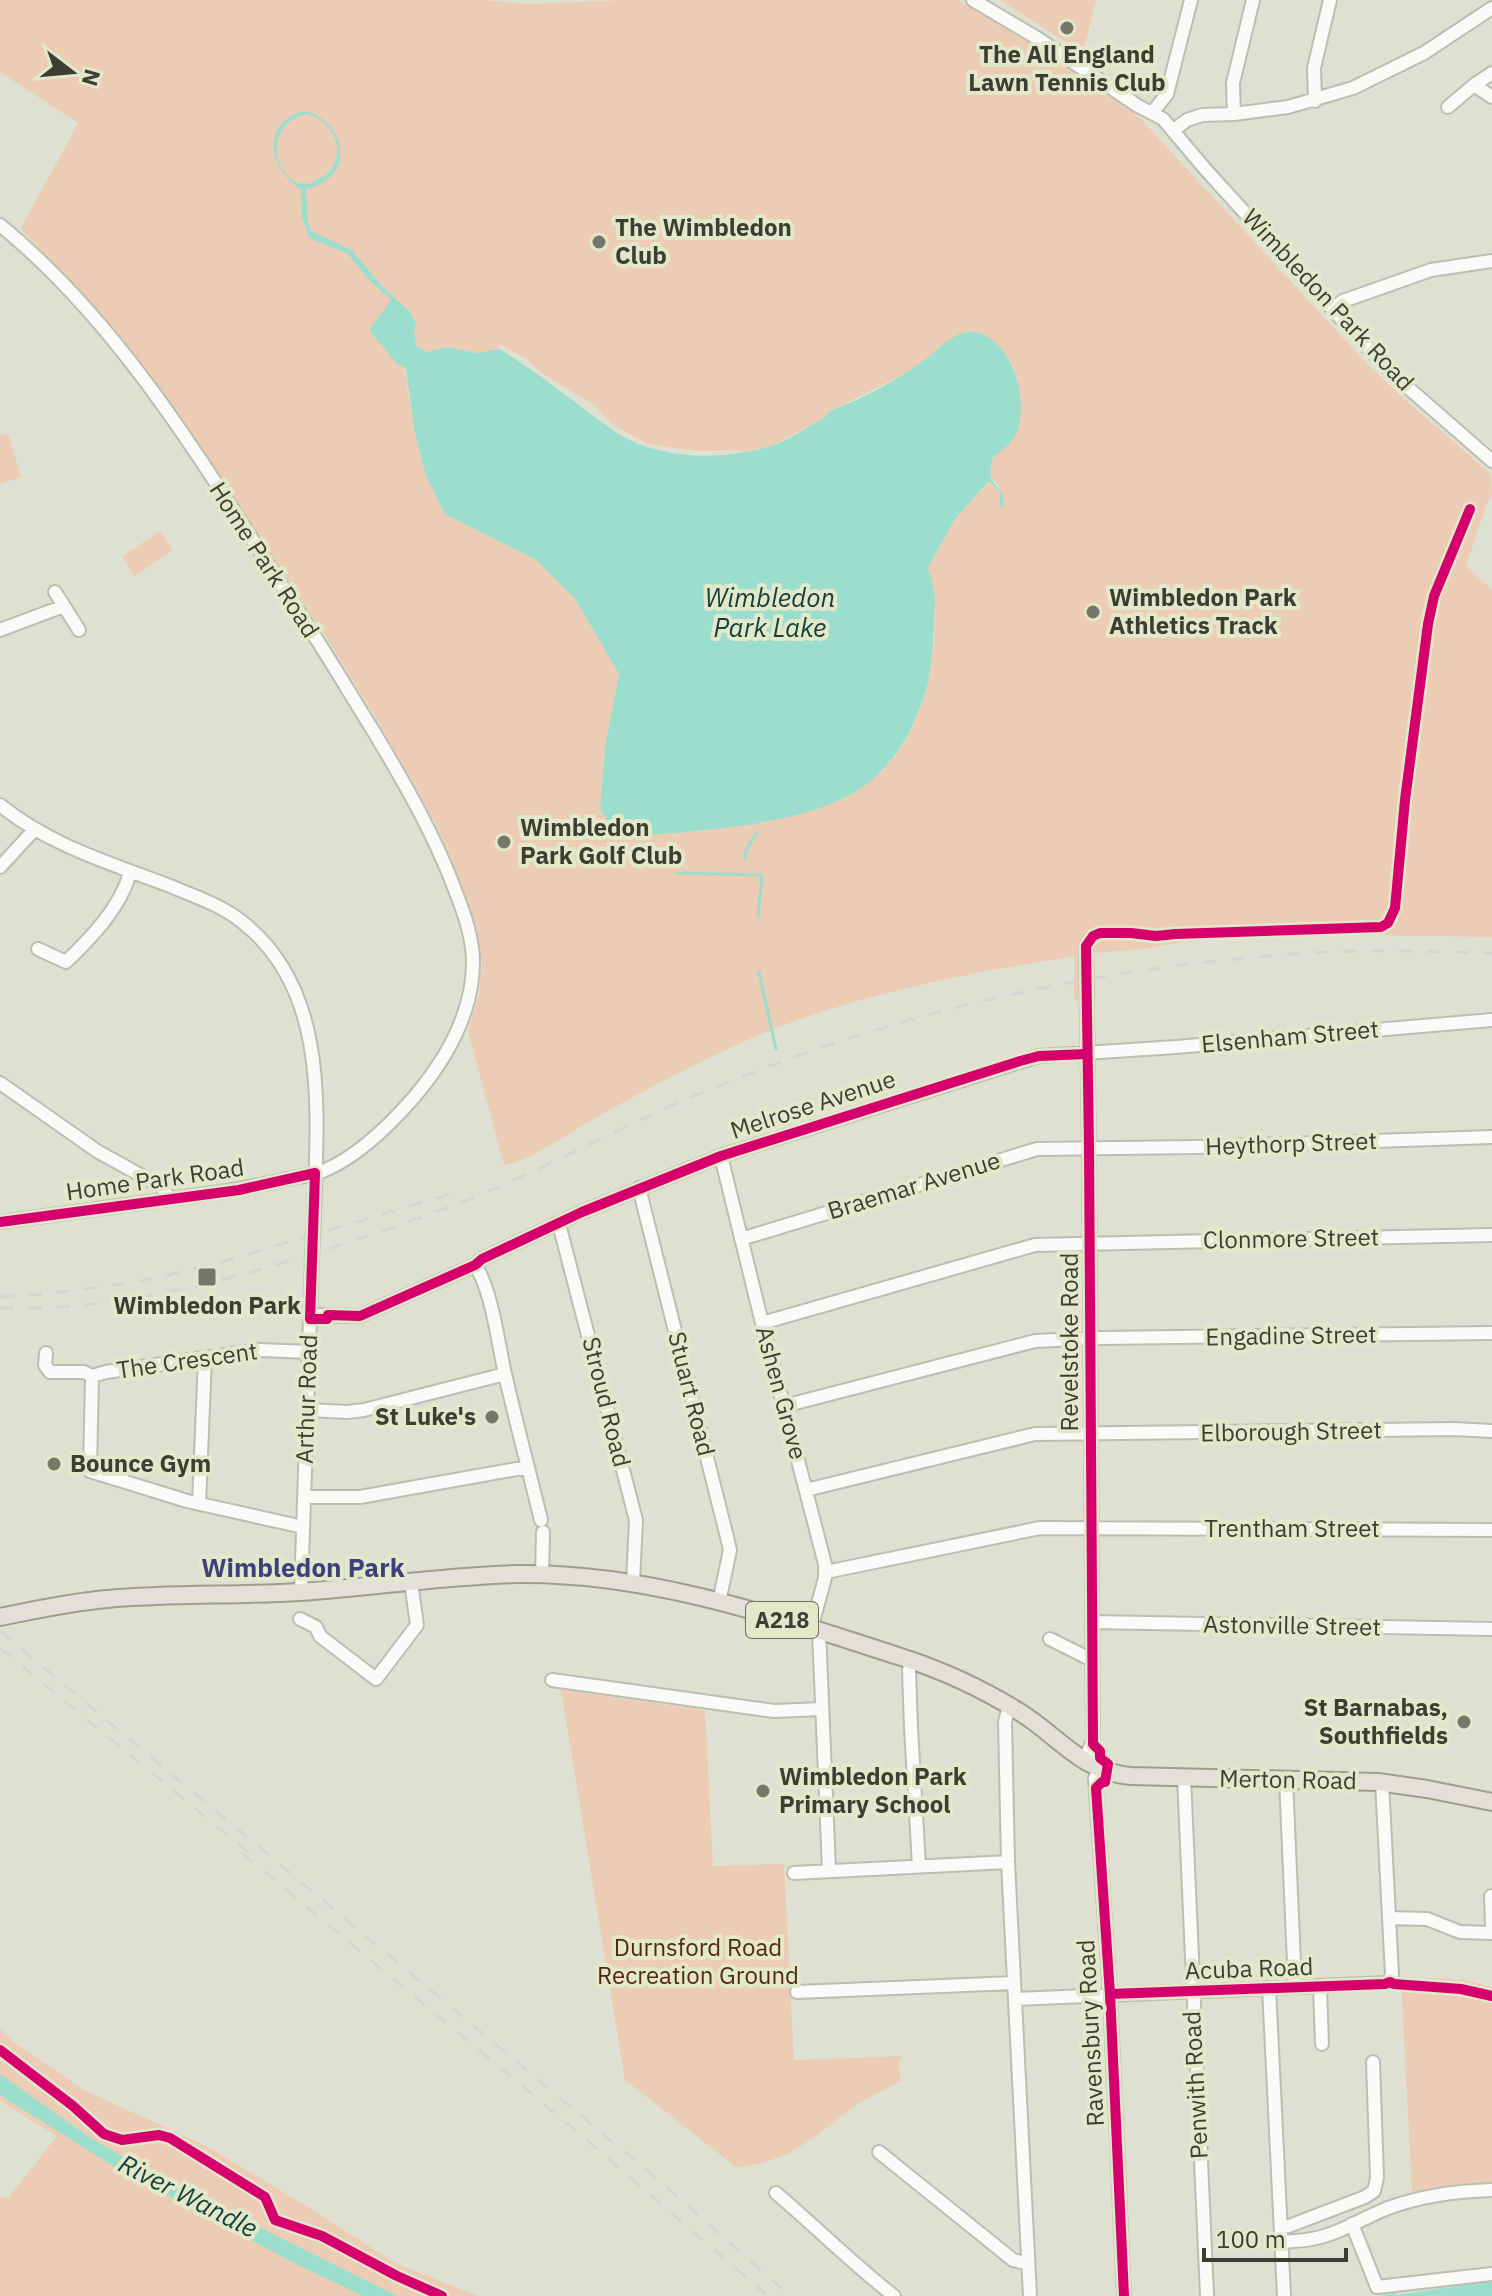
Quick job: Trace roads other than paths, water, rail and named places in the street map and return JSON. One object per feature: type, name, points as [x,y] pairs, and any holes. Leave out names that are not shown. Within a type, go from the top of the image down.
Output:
[{"type":"main road","name":"A218","points":[[0,1617],[68,1603],[106,1599],[301,1592],[516,1574],[633,1582],[719,1602],[911,1660],[1009,1706],[1092,1765]]},
{"type":"main road","name":"Merton Road","points":[[1092,1765],[1123,1775],[1382,1782],[1492,1802]]},
{"type":"street","name":"Wimbledon Park Road","points":[[973,0],[1163,119],[1397,378],[1492,461]]},
{"type":"street","points":[[1152,113],[1167,94],[1191,0]]},
{"type":"street","points":[[1234,114],[1233,83],[1253,0]]},
{"type":"street","points":[[1315,101],[1314,68],[1330,0]]},
{"type":"street","points":[[1174,130],[1187,120],[1202,115],[1288,107],[1353,88],[1424,53],[1492,8]]},
{"type":"street","points":[[1448,107],[1492,73]]},
{"type":"street","points":[[1474,85],[1492,97]]},
{"type":"street","name":"Home Park Road","points":[[0,225],[37,258],[139,373],[315,637],[431,831],[464,914],[473,966],[463,1018],[451,1046],[425,1084],[401,1112],[355,1152],[326,1169],[239,1190],[0,1222]]},
{"type":"street","points":[[1333,308],[1343,301],[1431,270],[1492,261]]},
{"type":"street","points":[[55,592],[79,630]]},
{"type":"street","points":[[0,630],[64,606]]},
{"type":"street","name":"Arthur Road","points":[[0,805],[66,846],[210,903],[240,920],[266,943],[278,959],[302,1011],[313,1056],[317,1115],[301,1592]]},
{"type":"street","points":[[0,867],[35,829]]},
{"type":"street","points":[[38,949],[66,962],[119,901],[130,873]]},
{"type":"street","name":"Revelstoke Road","points":[[1089,941],[1085,965],[1092,1765]]},
{"type":"street","name":"Elsenham Street","points":[[1087,1054],[1492,1020]]},
{"type":"street","name":"Melrose Avenue","points":[[310,1315],[360,1316],[475,1265],[582,1212],[721,1156],[1020,1061],[1039,1056],[1087,1054]]},
{"type":"street","points":[[0,1083],[97,1151],[162,1187],[170,1199]]},
{"type":"street","name":"Heythorp Street","points":[[1089,1149],[1492,1137]]},
{"type":"street","name":"Braemar Avenue","points":[[741,1239],[1025,1152],[1037,1149],[1089,1149]]},
{"type":"street","name":"Ashen Grove","points":[[721,1156],[826,1572],[815,1630],[829,1870]]},
{"type":"street","name":"Stuart Road","points":[[639,1188],[730,1550],[719,1602]]},
{"type":"street","name":"Stroud Road","points":[[559,1224],[636,1520],[633,1582]]},
{"type":"street","name":"Clonmore Street","points":[[762,1323],[1035,1245],[1492,1235]]},
{"type":"street","points":[[475,1265],[482,1276],[542,1526],[542,1576]]},
{"type":"street","name":"Engadine Street","points":[[784,1406],[1035,1341],[1492,1333]]},
{"type":"street","name":"The Crescent","points":[[303,1527],[199,1504],[90,1471],[92,1376],[266,1350],[310,1352]]},
{"type":"street","points":[[46,1353],[45,1365],[50,1372],[84,1372],[92,1376]]},
{"type":"street","points":[[199,1504],[205,1358]]},
{"type":"street","points":[[308,1410],[364,1410],[505,1374]]},
{"type":"street","name":"Elborough Street","points":[[806,1490],[1035,1434],[1492,1431]]},
{"type":"street","points":[[304,1497],[360,1497],[528,1467]]},
{"type":"street","name":"Trentham Street","points":[[826,1572],[1040,1528],[1492,1530]]},
{"type":"street","points":[[300,1619],[316,1627],[320,1636],[376,1679],[417,1625],[411,1582]]},
{"type":"street","name":"Astonville Street","points":[[1092,1622],[1492,1629]]},
{"type":"street","points":[[1050,1639],[1092,1660]]},
{"type":"street","points":[[911,1660],[911,1727],[919,1866]]},
{"type":"street","points":[[552,1680],[774,1711],[821,1709]]},
{"type":"street","points":[[1009,1706],[1005,1722],[1008,1862],[1030,2296]]},
{"type":"street","name":"Ravensbury Road","points":[[1092,1765],[1110,1994],[1124,2296]]},
{"type":"street","name":"Penwith Road","points":[[1184,1777],[1207,2296]]},
{"type":"street","points":[[1286,1779],[1295,1986]]},
{"type":"street","points":[[1382,1782],[1390,1918],[1427,1919],[1460,1932],[1492,1930],[1491,1896]]},
{"type":"street","points":[[794,1873],[1008,1862]]},
{"type":"street","name":"Acuba Road","points":[[1015,1999],[1385,1984],[1390,1982],[1392,1975],[1390,1918]]},
{"type":"street","points":[[797,1992],[1014,1983]]},
{"type":"street","name":"Acuba Road","points":[[1320,1986],[1322,2044]]},
{"type":"street","points":[[1269,1987],[1284,2296]]},
{"type":"street","points":[[1281,2227],[1374,2191],[1377,2178],[1373,2062]]},
{"type":"street","points":[[879,2152],[1013,2260],[1028,2264]]},
{"type":"street","points":[[1281,2242],[1311,2240],[1409,2201],[1452,2192],[1492,2190]]},
{"type":"street","points":[[776,2193],[857,2267],[894,2296]]},
{"type":"street","points":[[1352,2224],[1377,2287],[1492,2274]]},
{"type":"water","name":"Wimbledon Park Lake","points":[[303,111],[314,114],[331,128],[340,148],[337,169],[321,184],[306,189],[311,231],[352,250],[381,285],[408,310],[416,323],[416,345],[426,352],[448,347],[477,353],[499,349],[541,376],[614,431],[643,446],[700,456],[758,449],[789,438],[830,411],[883,387],[957,335],[975,332],[989,337],[1000,347],[1016,375],[1021,407],[1015,436],[1006,448],[993,457],[990,473],[1002,494],[1003,508],[1000,507],[1000,492],[989,481],[955,519],[928,567],[935,602],[932,660],[926,689],[908,735],[894,756],[867,784],[814,810],[782,818],[748,825],[619,837],[600,809],[605,747],[619,674],[575,599],[535,559],[445,514],[426,476],[415,434],[406,370],[398,365],[369,330],[391,300],[368,279],[347,253],[313,240],[308,235],[302,217],[301,189],[290,181],[276,159],[275,136],[290,117]],"holes":[[[307,114],[332,132],[337,146],[335,162],[328,172],[314,181],[306,184],[296,182],[287,176],[281,166],[277,142],[282,130],[291,121]]]},
{"type":"water","name":"River Wandle","points":[[0,2074],[92,2139],[173,2184],[397,2296],[363,2296],[298,2265],[115,2167],[0,2095]]},
{"type":"water","points":[[1492,2281],[1492,2296],[1381,2296],[1395,2292],[1396,2295]]},
{"type":"waterway","points":[[745,859],[745,852],[757,832]]},
{"type":"waterway","points":[[677,873],[762,875],[758,916]]},
{"type":"waterway","points":[[759,972],[776,1049]]},
{"type":"railway","points":[[0,1308],[43,1308],[126,1300],[206,1284],[287,1262],[467,1200],[665,1109],[757,1071],[854,1037],[974,1003],[1158,968],[1282,955],[1413,951],[1492,953]]},
{"type":"railway","points":[[0,1297],[135,1282],[215,1264],[453,1193]]},
{"type":"railway","points":[[0,1631],[662,2183],[790,2296]]},
{"type":"railway","points":[[0,1648],[253,1856]]},
{"type":"railway","points":[[242,1853],[568,2124],[768,2296]]},
{"type":"place","name":"The All England Lawn Tennis Club","points":[[1067,28]]},
{"type":"place","name":"The Wimbledon Club","points":[[599,242]]},
{"type":"place","name":"Wimbledon Park Athletics Track","points":[[1093,612]]},
{"type":"place","name":"Wimbledon Park Golf Club","points":[[504,842]]},
{"type":"place","name":"Wimbledon Park","points":[[207,1277]]},
{"type":"place","name":"St Luke's","points":[[492,1417]]},
{"type":"place","name":"Bounce Gym","points":[[54,1464]]},
{"type":"place","name":"St Barnabas, Southfields","points":[[1464,1722]]},
{"type":"place","name":"Wimbledon Park Primary School","points":[[763,1791]]},
{"type":"district","name":"Wimbledon Park","points":[[303,1568]]},
{"type":"park label","name":"Durnsford Road Recreation Ground","points":[[698,1962]]}]
